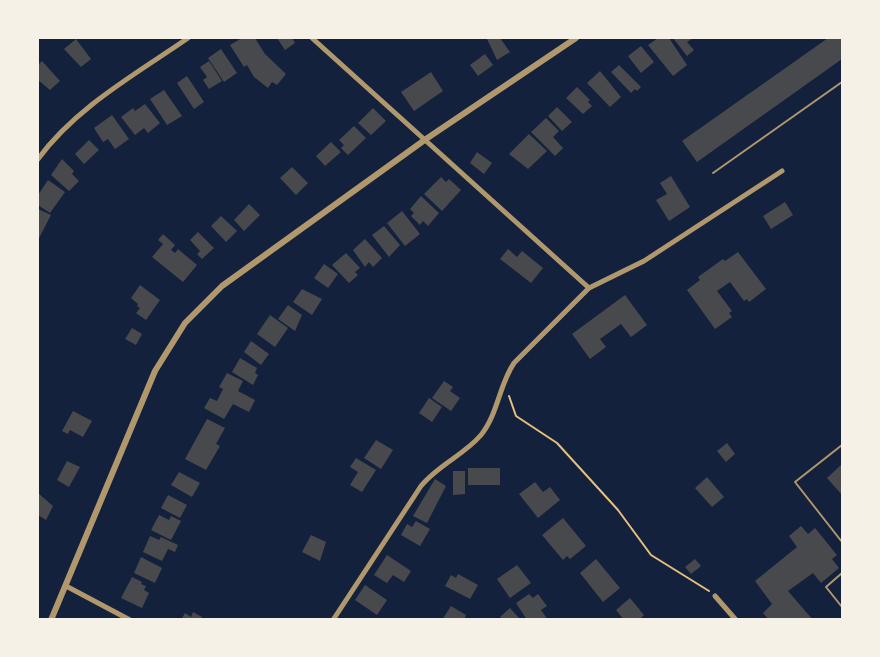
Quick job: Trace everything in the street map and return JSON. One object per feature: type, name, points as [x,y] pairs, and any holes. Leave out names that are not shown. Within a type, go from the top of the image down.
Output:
[{"type":"street","points":[[38,159],[54,136],[93,104],[188,38]]},
{"type":"street","points":[[312,38],[560,259],[581,283],[590,288]]},
{"type":"street","points":[[51,620],[155,371],[185,323],[222,286],[426,139],[576,38]]},
{"type":"street","points":[[333,620],[425,481],[482,433],[498,401],[506,376],[514,363],[590,288],[644,261],[782,171]]},
{"type":"street","points":[[66,586],[130,620]]},
{"type":"street","points":[[715,596],[736,620]]},
{"type":"lane","points":[[713,173],[843,82]]},
{"type":"lane","points":[[843,445],[795,482],[843,542]]},
{"type":"lane","points":[[843,573],[826,587],[843,607]]},
{"type":"path","points":[[509,388],[509,397],[516,416],[557,443],[618,510],[651,555],[698,582],[715,596]]},
{"type":"building","points":[[242,38],[255,38],[265,54],[286,74],[277,85],[272,82],[268,88],[254,77],[247,65],[244,67],[230,45]]},
{"type":"building","points":[[277,38],[292,38],[295,43],[285,50]]},
{"type":"building","points":[[500,38],[510,52],[497,60],[487,39]]},
{"type":"building","points":[[658,38],[669,38],[687,65],[673,76],[648,45]]},
{"type":"building","points":[[673,38],[693,38],[687,42],[694,50],[687,56]]},
{"type":"building","points":[[828,38],[842,38],[842,59],[697,162],[682,141]]},
{"type":"building","points":[[76,39],[91,59],[81,67],[64,49]]},
{"type":"building","points":[[641,46],[654,62],[641,73],[628,56]]},
{"type":"building","points":[[221,49],[237,73],[224,82],[208,58]]},
{"type":"building","points":[[485,54],[493,65],[478,76],[470,65]]},
{"type":"building","points":[[42,61],[60,81],[50,90],[38,80],[38,65]]},
{"type":"building","points":[[209,61],[222,81],[209,89],[203,80],[207,77],[200,67]]},
{"type":"building","points":[[619,65],[641,87],[637,91],[635,89],[631,93],[611,72]]},
{"type":"building","points":[[600,71],[621,97],[610,107],[587,83]]},
{"type":"building","points":[[431,72],[443,91],[414,111],[401,92]]},
{"type":"building","points":[[187,76],[204,102],[194,109],[177,83]]},
{"type":"building","points":[[577,87],[590,100],[588,102],[592,106],[583,114],[566,98]]},
{"type":"building","points":[[164,90],[182,116],[167,125],[150,99]]},
{"type":"building","points":[[145,104],[160,123],[148,133],[144,128],[135,135],[121,117],[133,108],[135,111]]},
{"type":"building","points":[[557,107],[572,122],[562,131],[548,116]]},
{"type":"building","points":[[373,108],[386,121],[371,135],[358,123]]},
{"type":"building","points":[[112,115],[129,139],[115,149],[108,139],[103,142],[94,128]]},
{"type":"building","points":[[546,118],[559,131],[553,137],[563,148],[555,156],[531,132]]},
{"type":"building","points":[[354,126],[366,138],[348,155],[341,148],[344,145],[339,140]]},
{"type":"building","points":[[529,134],[547,151],[528,169],[509,154]]},
{"type":"building","points":[[89,140],[99,150],[84,164],[75,154]]},
{"type":"building","points":[[331,142],[341,152],[325,166],[316,156]]},
{"type":"building","points":[[477,152],[492,163],[484,174],[470,163]]},
{"type":"building","points":[[62,159],[74,171],[72,174],[79,181],[69,191],[51,175]]},
{"type":"building","points":[[292,167],[308,183],[296,195],[280,178]]},
{"type":"building","points":[[671,176],[690,207],[669,221],[656,200],[667,194],[660,183]]},
{"type":"building","points":[[441,177],[446,182],[449,179],[461,190],[442,211],[424,194]]},
{"type":"building","points":[[48,180],[65,192],[50,213],[38,205],[38,195]]},
{"type":"building","points":[[421,196],[439,213],[428,226],[423,221],[420,225],[411,216],[414,213],[410,209]]},
{"type":"building","points":[[785,202],[793,215],[771,229],[763,216]]},
{"type":"building","points":[[249,204],[260,215],[244,231],[234,220]]},
{"type":"building","points":[[38,209],[51,215],[38,240]]},
{"type":"building","points":[[402,211],[420,234],[405,246],[387,223]]},
{"type":"building","points":[[221,216],[237,231],[226,242],[211,226]]},
{"type":"building","points":[[384,226],[400,245],[389,257],[372,235]]},
{"type":"building","points":[[198,232],[214,248],[202,259],[197,254],[200,251],[190,240]]},
{"type":"building","points":[[163,234],[175,245],[171,250],[175,253],[178,249],[197,265],[183,282],[152,257],[163,244],[158,240]]},
{"type":"building","points":[[365,239],[382,258],[373,267],[369,262],[365,267],[353,250]]},
{"type":"building","points":[[508,249],[517,257],[522,251],[543,268],[531,283],[500,259]]},
{"type":"building","points":[[738,252],[766,289],[749,302],[747,299],[744,301],[730,282],[717,291],[732,311],[729,313],[732,317],[715,329],[687,290],[700,280],[698,277],[723,259],[725,261]]},
{"type":"building","points":[[346,253],[360,268],[355,272],[358,275],[349,283],[332,265]]},
{"type":"building","points":[[324,264],[338,274],[328,288],[314,278]]},
{"type":"building","points":[[140,285],[160,300],[146,320],[136,313],[140,308],[131,298]]},
{"type":"building","points":[[302,289],[322,299],[312,315],[293,302]]},
{"type":"building","points":[[625,295],[647,325],[631,337],[621,324],[600,339],[606,347],[590,359],[572,334]]},
{"type":"building","points":[[288,305],[302,315],[295,331],[278,319]]},
{"type":"building","points":[[270,315],[288,328],[275,347],[257,334]]},
{"type":"building","points":[[132,328],[142,334],[136,345],[125,339]]},
{"type":"building","points":[[251,341],[269,354],[261,365],[244,352]]},
{"type":"building","points":[[240,358],[257,368],[255,373],[258,375],[253,385],[232,372]]},
{"type":"building","points":[[227,373],[243,381],[238,391],[255,400],[249,412],[233,404],[224,419],[204,408],[210,398],[217,401],[223,389],[219,387]]},
{"type":"building","points":[[444,381],[453,387],[450,391],[460,398],[451,411],[432,398]]},
{"type":"building","points":[[429,398],[442,407],[432,422],[419,413]]},
{"type":"building","points":[[73,411],[92,421],[83,437],[70,430],[68,434],[62,431]]},
{"type":"building","points":[[207,419],[225,428],[216,444],[220,446],[206,470],[185,459]]},
{"type":"building","points":[[376,440],[393,450],[381,469],[364,458]]},
{"type":"building","points":[[727,443],[735,454],[726,462],[717,451]]},
{"type":"building","points":[[356,458],[376,470],[362,492],[350,485],[358,472],[350,467]]},
{"type":"building","points":[[67,461],[80,467],[69,487],[57,480]]},
{"type":"building","points":[[842,464],[842,495],[827,478]]},
{"type":"building","points":[[468,468],[500,468],[500,485],[468,485]]},
{"type":"building","points":[[453,471],[465,471],[465,494],[453,495]]},
{"type":"building","points":[[179,472],[200,483],[192,497],[171,485]]},
{"type":"building","points":[[707,477],[724,497],[712,507],[695,488]]},
{"type":"building","points":[[435,479],[446,486],[427,523],[413,516]]},
{"type":"building","points":[[535,482],[543,492],[550,487],[560,500],[538,518],[519,494]]},
{"type":"building","points":[[38,493],[53,506],[46,520],[38,515]]},
{"type":"building","points":[[168,495],[187,505],[180,518],[161,508]]},
{"type":"building","points":[[159,515],[169,520],[171,516],[181,521],[171,540],[151,530]]},
{"type":"building","points":[[563,518],[586,546],[570,559],[567,556],[563,560],[542,535]]},
{"type":"building","points":[[416,521],[430,529],[420,546],[401,535],[407,524],[412,527]]},
{"type":"building","points":[[801,526],[808,534],[815,528],[837,555],[832,559],[839,568],[821,583],[813,573],[788,591],[813,620],[769,620],[763,613],[772,604],[755,581],[797,547],[789,536]]},
{"type":"building","points":[[311,535],[326,542],[320,561],[302,552]]},
{"type":"building","points":[[150,536],[159,540],[161,537],[178,545],[175,552],[168,549],[162,561],[143,552]]},
{"type":"building","points":[[387,555],[411,571],[404,582],[393,575],[387,583],[374,575]]},
{"type":"building","points":[[141,557],[162,568],[155,583],[134,573]]},
{"type":"building","points":[[596,559],[620,588],[603,602],[580,573]]},
{"type":"building","points":[[695,559],[701,566],[691,574],[685,567]]},
{"type":"building","points":[[517,565],[531,583],[510,598],[497,579]]},
{"type":"building","points":[[458,574],[478,585],[470,599],[445,586],[451,575],[456,578]]},
{"type":"building","points":[[132,577],[142,582],[141,584],[146,586],[144,590],[149,593],[142,608],[121,598]]},
{"type":"building","points":[[365,585],[387,600],[377,615],[355,600]]},
{"type":"building","points":[[529,594],[533,598],[538,594],[547,606],[541,610],[548,620],[527,620],[516,603]]},
{"type":"building","points":[[630,598],[644,615],[639,620],[624,620],[616,610]]},
{"type":"building","points":[[451,606],[466,615],[464,620],[442,620]]},
{"type":"building","points":[[510,608],[519,618],[503,620],[500,617]]},
{"type":"building","points":[[193,612],[202,617],[201,620],[181,620],[185,613],[191,617]]}]
